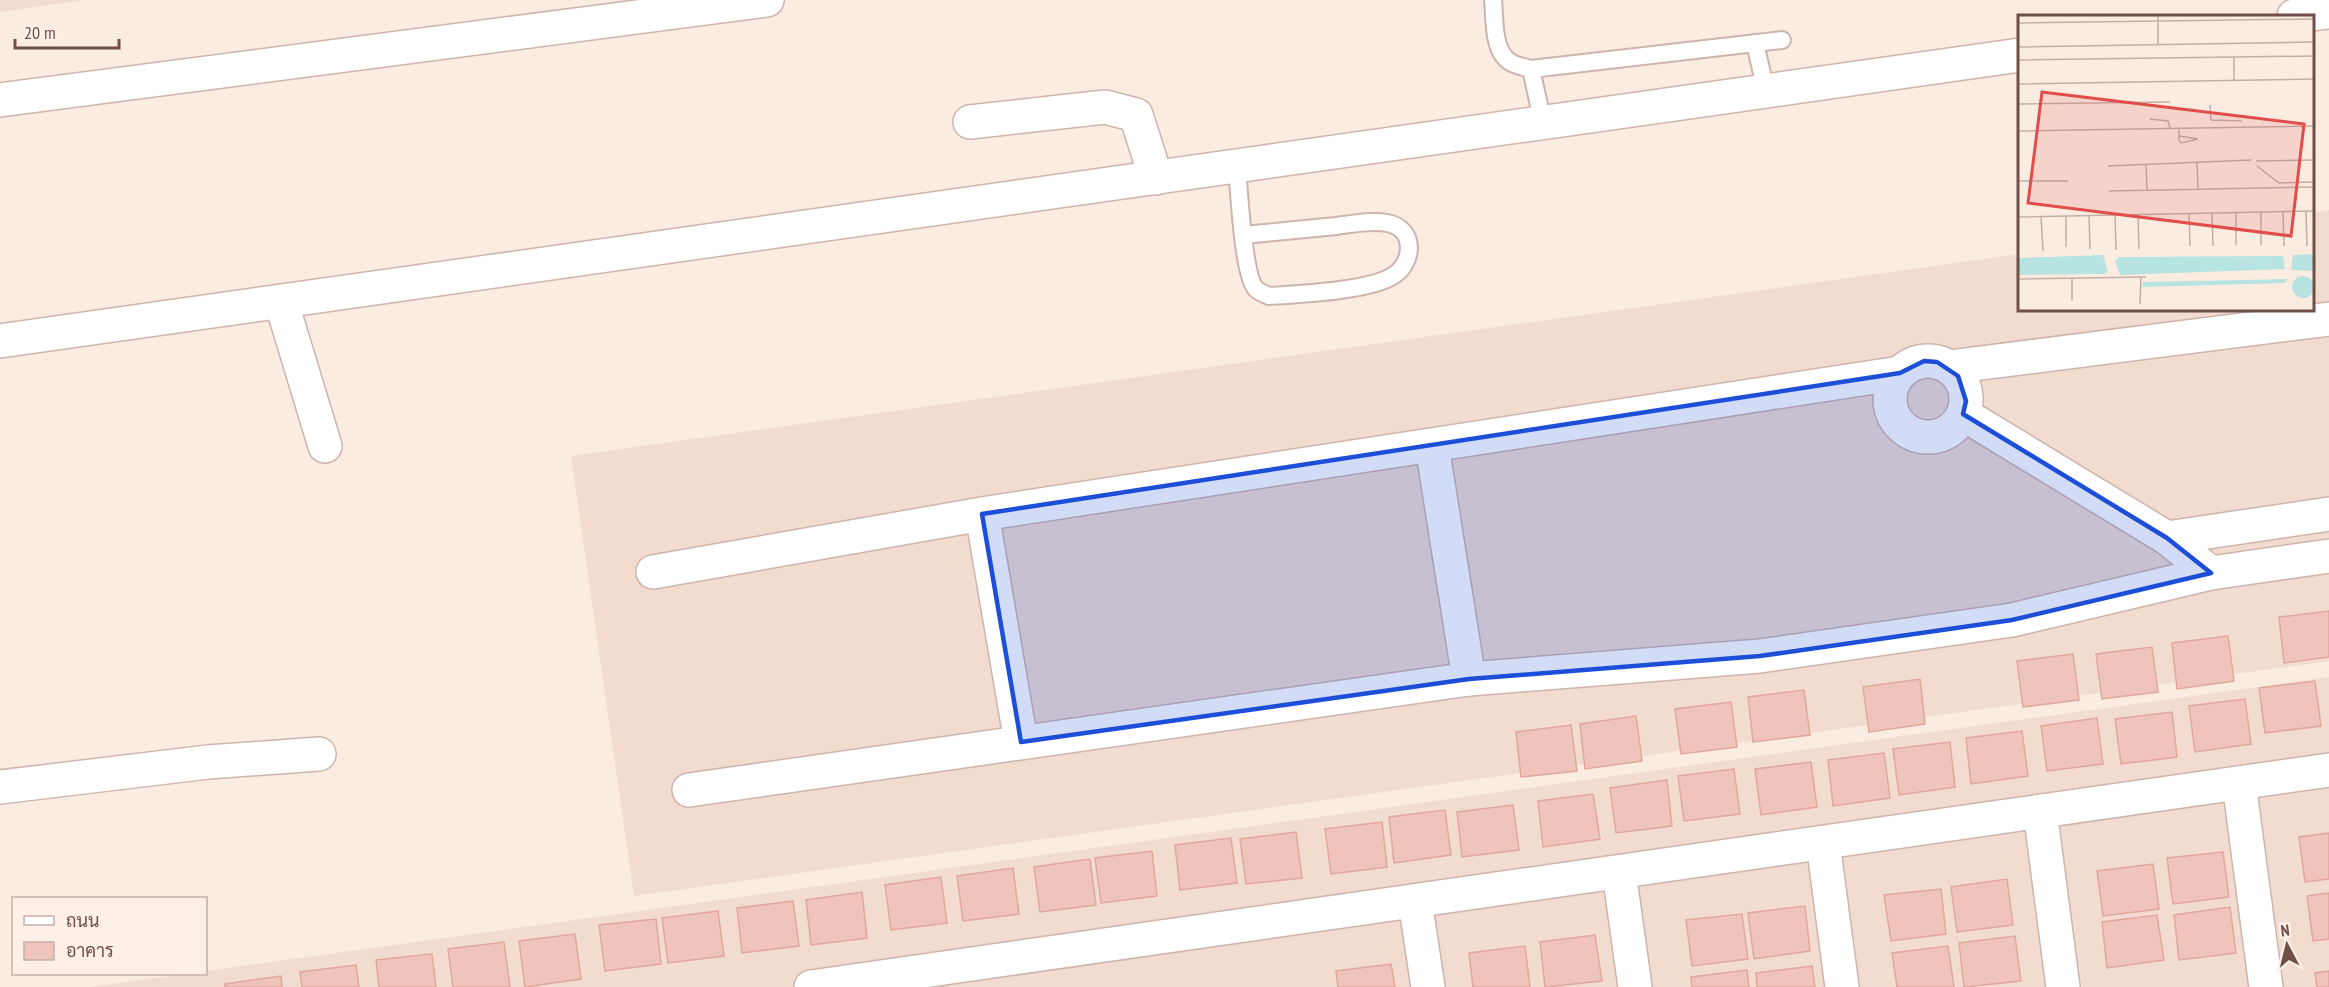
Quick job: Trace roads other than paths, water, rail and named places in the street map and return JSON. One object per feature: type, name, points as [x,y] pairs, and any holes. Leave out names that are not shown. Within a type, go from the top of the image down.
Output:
[{"type":"street","points":[[0,100],[767,0]]},
{"type":"street","points":[[2303,15],[2329,12]]},
{"type":"street","points":[[0,341],[2018,55]]},
{"type":"street","points":[[970,122],[1105,107],[1136,115],[1156,178]]},
{"type":"street","points":[[281,301],[325,446]]},
{"type":"street","points":[[1949,367],[2329,319]]},
{"type":"street","points":[[1924,361],[1937,362],[1949,367],[1959,376],[1965,388],[1966,401],[1963,414],[1945,432],[1932,436],[1919,435],[1907,430],[1897,421],[1891,409],[1890,396],[1893,383],[1900,373],[1911,365],[1924,361]]},
{"type":"street","points":[[653,572],[982,514],[1900,373]]},
{"type":"street","points":[[1963,414],[2167,538],[2211,573]]},
{"type":"street","points":[[1432,446],[1469,679]]},
{"type":"street","points":[[982,514],[1021,742]]},
{"type":"street","points":[[2167,538],[2329,514]]},
{"type":"street","points":[[689,790],[1469,679],[1760,656],[2012,620],[2211,573],[2329,556]]},
{"type":"street","points":[[0,787],[208,762],[318,754]]},
{"type":"street","points":[[811,987],[975,975],[1415,901],[2329,770]]},
{"type":"street","points":[[2239,783],[2266,987]]},
{"type":"street","points":[[2040,811],[2063,987]]},
{"type":"street","points":[[1824,843],[1842,987]]},
{"type":"street","points":[[1619,872],[1635,987]]},
{"type":"street","points":[[1415,901],[1428,987]]},
{"type":"lane","points":[[1493,0],[1497,40],[1502,54],[1510,63],[1531,69],[1782,40]]},
{"type":"lane","points":[[1755,43],[1766,91]]},
{"type":"lane","points":[[1531,69],[1543,123]]},
{"type":"lane","points":[[1237,166],[1244,235],[1249,275],[1256,288],[1269,296],[1367,285],[1390,278],[1401,270],[1408,257],[1410,244],[1403,230],[1387,223],[1244,235]]}]
